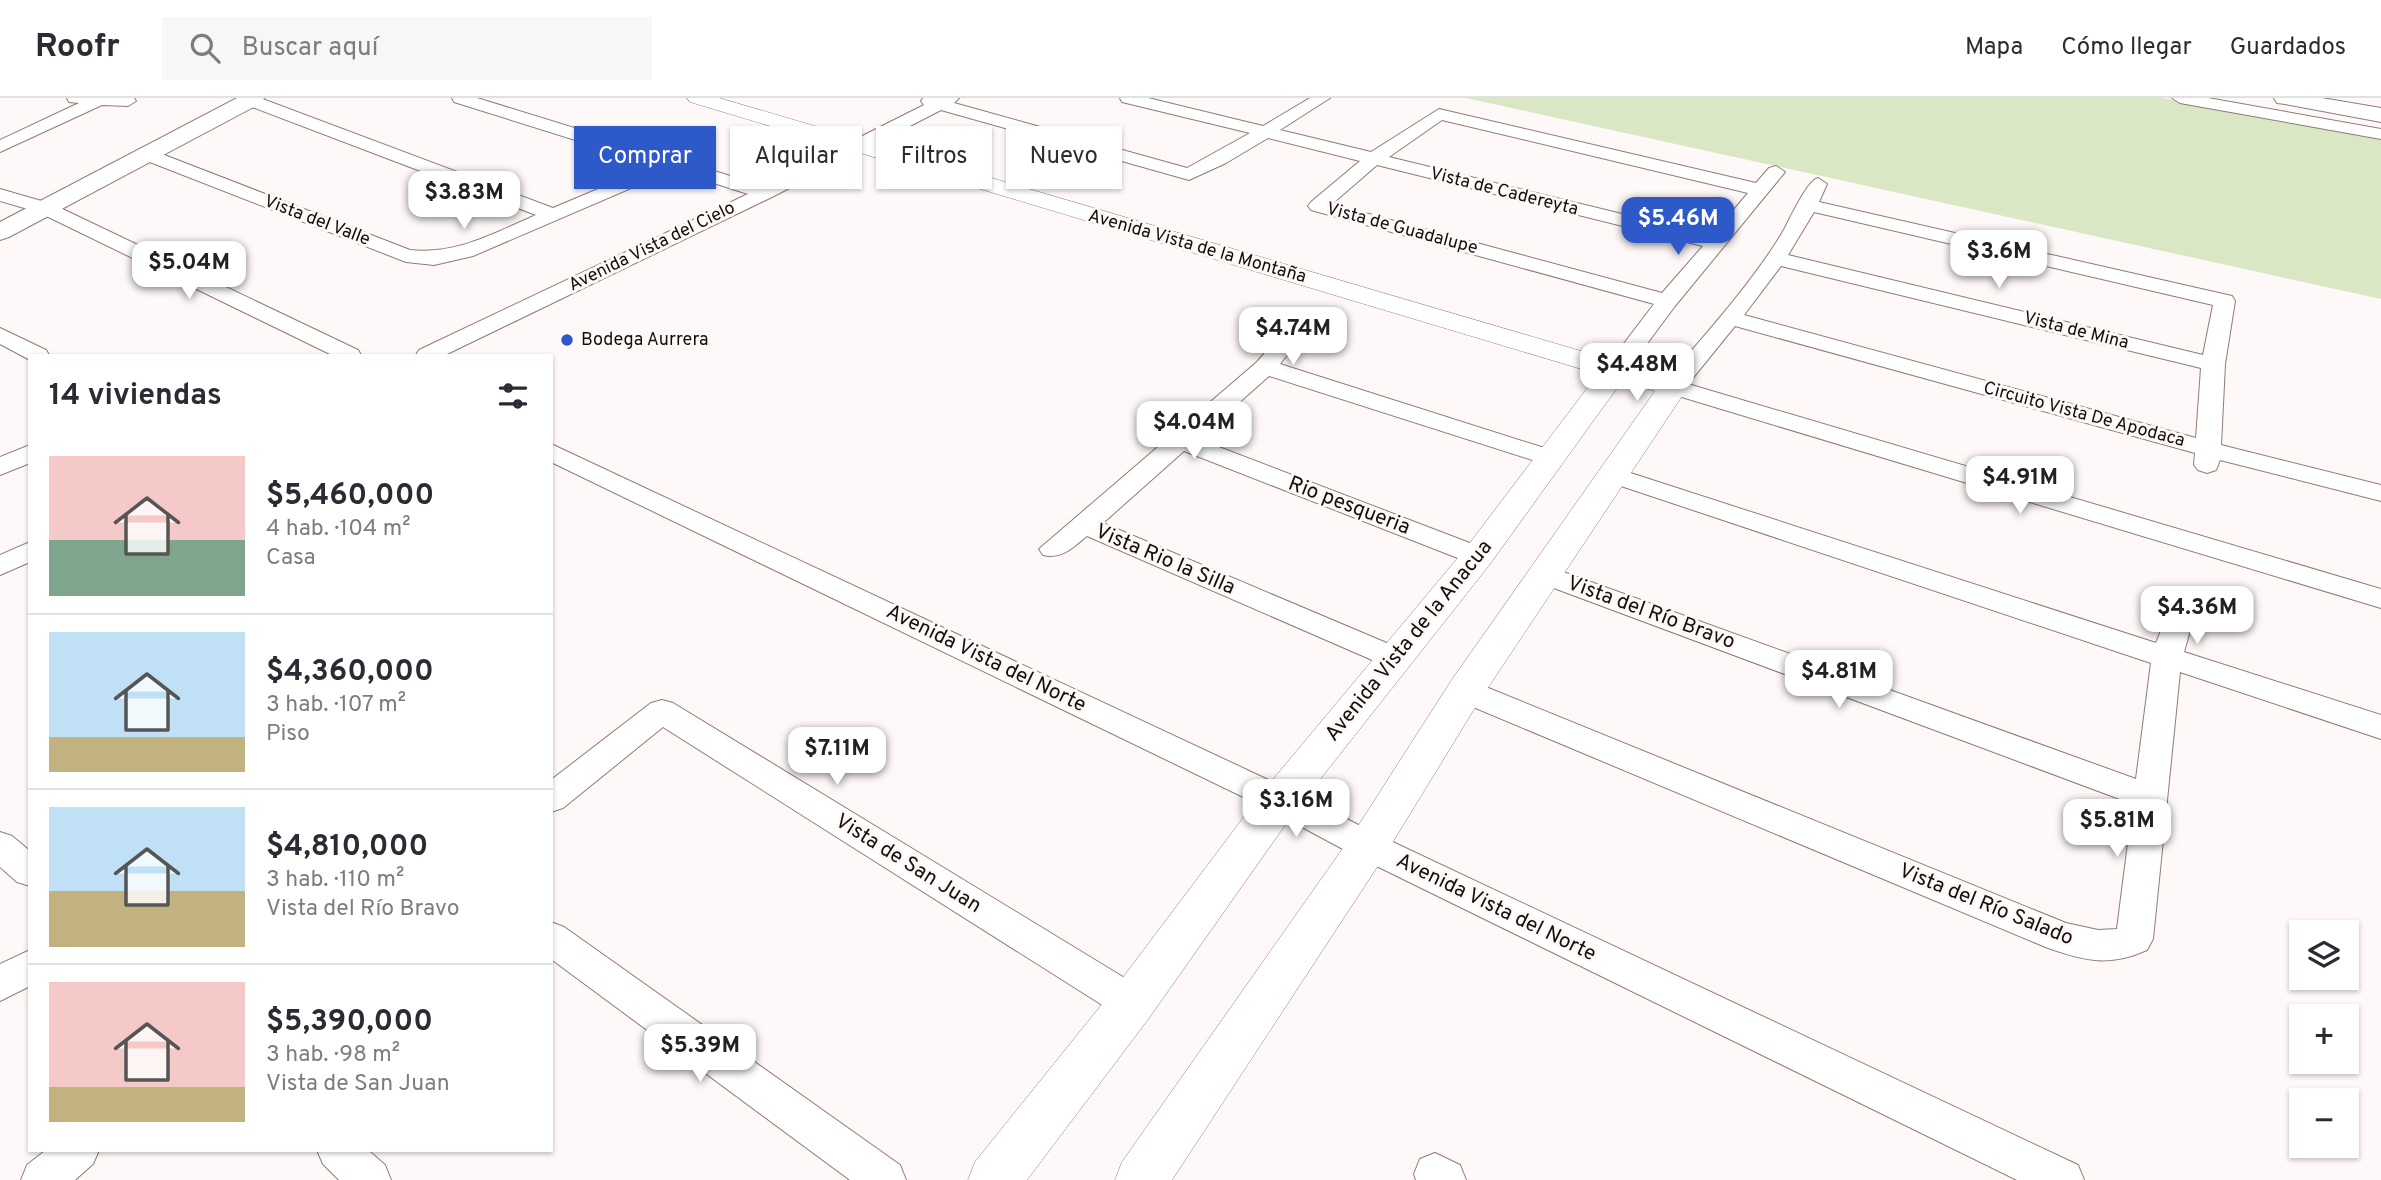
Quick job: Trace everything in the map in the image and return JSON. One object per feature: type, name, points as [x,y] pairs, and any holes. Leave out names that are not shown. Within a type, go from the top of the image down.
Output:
[{"type":"main road","points":[[0,212],[221,98]]},
{"type":"main road","points":[[2285,98],[2381,115]]},
{"type":"main road","points":[[0,233],[22,201],[148,155],[251,99]]},
{"type":"street","points":[[75,98],[128,101]]},
{"type":"street","points":[[460,98],[574,133]]},
{"type":"street","name":"Avenida Vista de la Montaña","points":[[697,98],[789,126]]},
{"type":"street","points":[[916,98],[945,101],[1213,180]]},
{"type":"street","name":"Vista de Cadereyta","points":[[1128,98],[1717,243]]},
{"type":"street","points":[[1189,174],[1220,159],[1261,132],[1322,98]]},
{"type":"street","points":[[2180,98],[2381,134]]},
{"type":"street","points":[[251,99],[551,214]]},
{"type":"street","points":[[0,147],[99,100]]},
{"type":"street","name":"Avenida Vista del Cielo","points":[[862,142],[945,101]]},
{"type":"street","name":"Vista de Guadalupe","points":[[1318,206],[1372,160],[1439,114],[1760,190]]},
{"type":"street","name":"Avenida Vista de la Montaña","points":[[862,148],[2381,599]]},
{"type":"street","name":"Vista del Valle","points":[[148,155],[417,258],[450,257],[466,252],[612,189]]},
{"type":"street","name":"Avenida Vista de la Anacua","points":[[994,1180],[1132,1003],[1280,800],[1478,556],[1667,301],[1776,172]]},
{"type":"street","points":[[716,177],[765,192]]},
{"type":"street","points":[[1141,1180],[1368,846],[1465,691],[1673,387],[1775,258],[1809,205],[1818,184]]},
{"type":"street","name":"Avenida Vista del Cielo","points":[[429,354],[771,189]]},
{"type":"street","points":[[22,201],[348,354]]},
{"type":"street","name":"Circuito Vista De Apodaca","points":[[1729,318],[2207,457],[2213,364],[2229,292],[1809,205]]},
{"type":"street","points":[[1299,221],[1318,206]]},
{"type":"street","name":"Vista de Guadalupe","points":[[1318,206],[1667,301]]},
{"type":"street","name":"Vista de Mina","points":[[1775,258],[2213,364]]},
{"type":"street","points":[[0,335],[36,354]]},
{"type":"street","name":"Vista Rio la Silla","points":[[1288,340],[1265,367],[1084,525],[1397,659]]},
{"type":"street","points":[[1265,367],[1551,458]]},
{"type":"street","name":"Rio pesqueria","points":[[1181,441],[1478,556]]},
{"type":"street","name":"Avenida Vista del Norte","points":[[553,453],[1280,800],[1368,846],[2063,1180]]},
{"type":"street","points":[[0,467],[28,454]]},
{"type":"street","points":[[2207,457],[2381,493]]},
{"type":"street","points":[[1612,475],[2381,727]]},
{"type":"street","points":[[1054,550],[1084,525]]},
{"type":"street","points":[[0,566],[28,552]]},
{"type":"street","name":"Vista del Río Bravo","points":[[1545,575],[2150,797]]},
{"type":"street","name":"Vista del Río Salado","points":[[1465,691],[2061,937],[2098,947],[2120,946],[2134,939],[2167,657],[2178,620]]},
{"type":"street","name":"Vista de San Juan","points":[[553,797],[662,712],[1132,1003]]},
{"type":"street","points":[[0,846],[28,870]]},
{"type":"street","points":[[553,939],[885,1180]]},
{"type":"street","points":[[0,984],[28,966]]},
{"type":"street","points":[[42,1180],[76,1152]]},
{"type":"street","points":[[340,1152],[370,1180]]},
{"type":"green space","points":[[1466,98],[2162,98],[2381,138],[2381,299]]},
{"type":"place","name":"Bodega Aurrera","points":[[567,340]]}]
